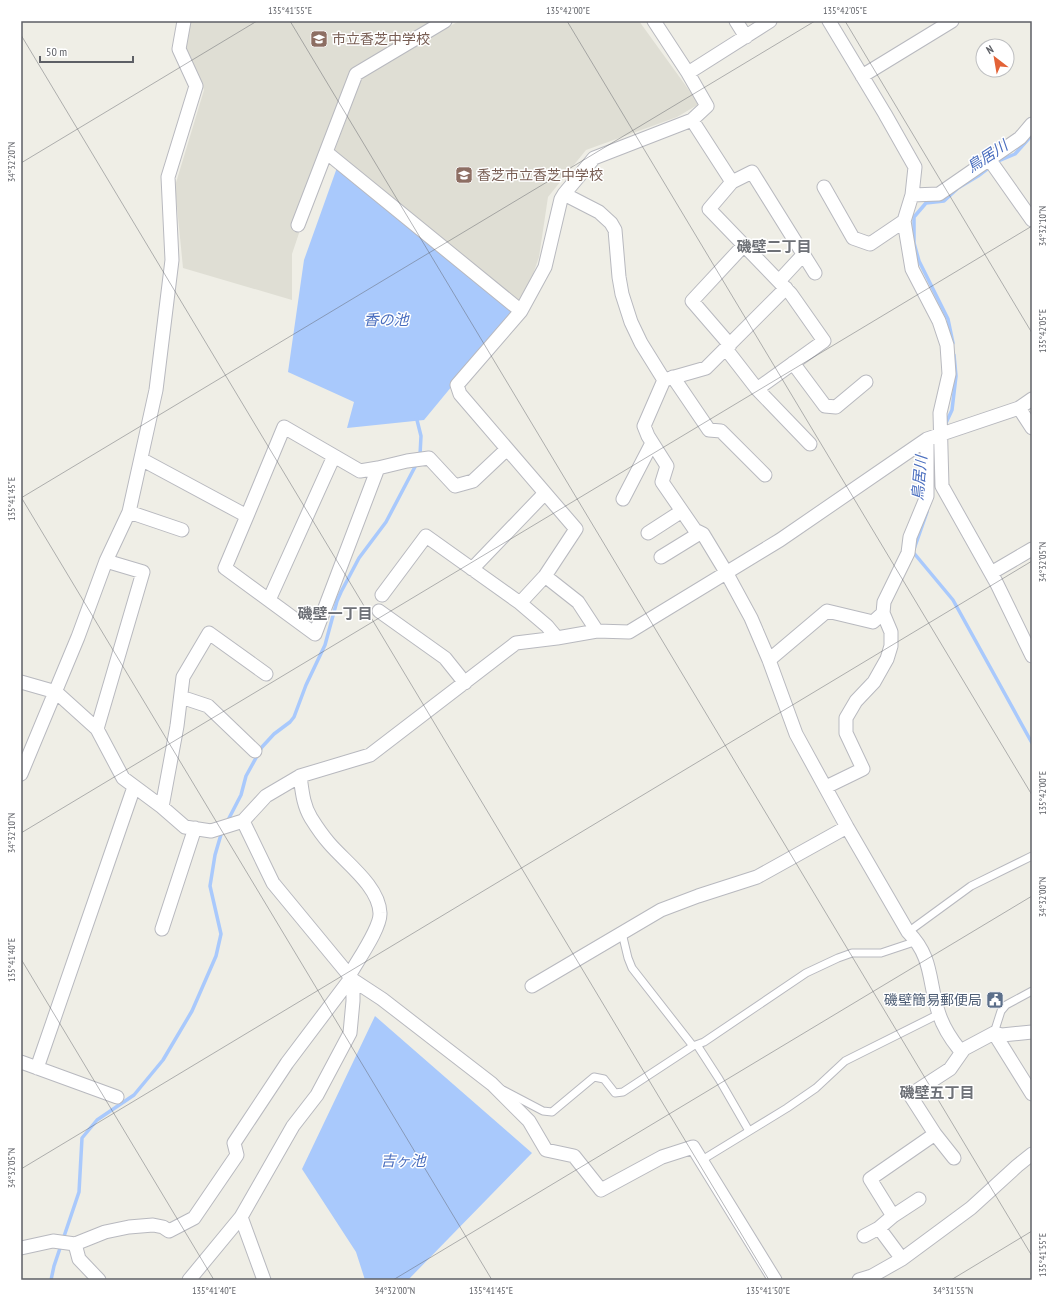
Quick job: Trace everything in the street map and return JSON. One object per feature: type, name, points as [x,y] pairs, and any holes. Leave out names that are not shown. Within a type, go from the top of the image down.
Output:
[{"type":"street","points":[[21,774],[78,637],[106,561],[129,512],[156,390],[172,260],[168,177],[196,86],[179,49],[184,21]]},
{"type":"street","points":[[298,225],[356,74],[445,21]]},
{"type":"street","points":[[520,603],[544,576],[576,529],[460,394],[457,384],[521,311],[545,267],[561,198],[594,158],[692,120],[707,106],[688,73],[654,21]]},
{"type":"street","points":[[736,21],[746,37]]},
{"type":"street","points":[[688,73],[770,21]]},
{"type":"street","points":[[829,21],[915,167],[912,195],[904,221],[912,269],[939,321],[947,345],[949,374],[940,413],[942,486],[1029,643],[1032,656]]},
{"type":"street","points":[[862,76],[952,21]]},
{"type":"street","points":[[692,120],[732,182]]},
{"type":"street","points":[[912,195],[939,194],[1020,138],[1032,124]]},
{"type":"street","points":[[326,152],[521,311]]},
{"type":"street","points":[[989,160],[1032,220]]},
{"type":"street","points":[[757,389],[824,340],[791,294],[709,209],[732,182],[752,172],[815,273]]},
{"type":"street","points":[[824,186],[853,238],[870,244],[904,221]]},
{"type":"street","points":[[564,194],[599,212],[611,223],[615,230],[622,294],[631,322],[641,343],[709,430],[721,431],[765,475]]},
{"type":"street","points":[[744,245],[692,301],[728,347],[757,389],[810,444]]},
{"type":"street","points":[[803,255],[782,284],[728,347],[706,368],[669,378],[644,426],[652,443],[667,466],[662,482],[695,530],[703,534],[751,618],[769,660],[796,734],[847,827],[926,958],[939,1014],[954,1042],[959,1049],[964,1049]]},
{"type":"street","points":[[794,363],[825,406],[836,407],[866,382]]},
{"type":"street","points":[[21,682],[56,692],[97,729],[123,778],[162,807],[185,827],[212,831],[243,821],[266,796],[300,776],[370,755],[516,643],[597,631],[629,632],[780,540],[927,439],[1019,408],[1032,399]]},
{"type":"street","points":[[1019,408],[1032,428]]},
{"type":"street","points":[[378,468],[315,634],[225,568],[284,427],[360,471],[407,461],[430,458],[455,486],[473,481],[507,449]]},
{"type":"street","points":[[826,787],[863,769],[846,734],[846,718],[856,701],[874,682],[887,659],[891,646],[891,632],[884,613],[884,602],[908,553],[910,537],[927,496],[927,439]]},
{"type":"street","points":[[623,500],[652,443]]},
{"type":"street","points":[[269,600],[334,456]]},
{"type":"street","points":[[141,459],[247,516]]},
{"type":"street","points":[[472,569],[545,493]]},
{"type":"street","points":[[648,534],[682,511]]},
{"type":"street","points":[[129,512],[182,530]]},
{"type":"street","points":[[661,556],[700,533]]},
{"type":"street","points":[[382,595],[426,536],[520,603],[547,626],[557,638]]},
{"type":"street","points":[[991,573],[1032,549]]},
{"type":"street","points":[[97,729],[144,572],[106,561]]},
{"type":"street","points":[[544,576],[578,602],[597,631]]},
{"type":"street","points":[[379,611],[445,658],[465,683]]},
{"type":"street","points":[[769,660],[827,611],[873,622],[884,613]]},
{"type":"street","points":[[162,807],[177,726],[183,676],[209,633],[266,674]]},
{"type":"street","points":[[181,697],[208,706],[255,751]]},
{"type":"street","points":[[21,1248],[53,1241],[75,1244],[105,1232],[130,1227],[153,1225],[163,1226],[169,1231],[194,1218],[237,1155],[234,1143],[287,1063],[351,978],[375,931],[380,914],[376,897],[368,884],[328,842],[310,816],[304,800],[300,776]]},
{"type":"street","points":[[37,1068],[134,787]]},
{"type":"street","points":[[243,821],[273,883],[351,978],[382,999],[492,1084],[529,1121],[546,1150],[574,1156],[601,1190],[662,1157],[693,1146],[775,1280]]},
{"type":"street","points":[[532,986],[661,910],[757,876],[847,827]]},
{"type":"street","points":[[162,929],[195,828]]},
{"type":"street","points":[[189,1280],[241,1217],[293,1126],[317,1095],[341,1051],[350,1033],[353,1001],[351,978]]},
{"type":"street","points":[[954,1158],[935,1134],[910,1095],[950,1069],[964,1049],[994,1033],[1002,1035],[1032,1032]]},
{"type":"street","points":[[994,1033],[1032,1094]]},
{"type":"street","points":[[21,1062],[117,1097]]},
{"type":"street","points":[[892,1216],[870,1180],[935,1134]]},
{"type":"street","points":[[858,1280],[872,1276],[902,1259],[971,1208],[1030,1160]]},
{"type":"street","points":[[864,1236],[879,1228],[892,1216],[919,1199]]},
{"type":"street","points":[[241,1217],[264,1280]]},
{"type":"street","points":[[879,1228],[902,1259]]},
{"type":"street","points":[[75,1244],[79,1259],[99,1280]]},
{"type":"lane","points":[[492,1084],[543,1111],[552,1112],[594,1077],[604,1079],[615,1093],[623,1092],[695,1045],[704,1042],[806,973],[852,953],[881,953],[912,936],[971,886],[1032,856]]},
{"type":"lane","points":[[622,933],[632,968],[695,1045],[719,1079],[749,1131]]},
{"type":"lane","points":[[994,1033],[1001,1012],[1006,1005],[1032,991]]},
{"type":"lane","points":[[702,1160],[787,1108],[816,1088],[845,1062],[939,1014]]},
{"type":"shaded area","points":[[191,21],[441,21],[355,66],[292,254],[292,300],[183,268],[175,186],[204,90],[186,48]]},
{"type":"shaded area","name":"香芝市立香芝中学校","points":[[459,21],[639,21],[699,104],[677,117],[586,150],[548,197],[539,257],[531,280],[518,303],[334,152],[363,75]]},
{"type":"water","name":"香の池","points":[[339,162],[514,311],[424,420],[347,428],[354,402],[288,372],[304,260]]},
{"type":"water","name":"吉ヶ池","points":[[375,1016],[532,1153],[408,1280],[365,1280],[356,1252],[302,1169]]},
{"type":"waterway","name":"鳥居川","points":[[996,162],[1015,154],[1032,135]]},
{"type":"waterway","name":"鳥居川","points":[[953,343],[948,319],[919,261],[914,243],[914,217],[926,203],[944,201],[958,188],[991,166]]},
{"type":"waterway","name":"鳥居川","points":[[945,425],[952,410],[956,376],[954,355]]},
{"type":"waterway","points":[[416,416],[421,436],[420,455]]},
{"type":"waterway","points":[[227,822],[241,795],[246,776],[262,747],[274,734],[290,722],[294,717],[306,685],[325,645],[337,601],[341,592],[359,558],[386,522],[417,463]]},
{"type":"waterway","name":"鳥居川","points":[[927,512],[913,552],[953,600],[1032,743]]},
{"type":"waterway","points":[[51,1280],[54,1266],[79,1192],[82,1138],[97,1120],[134,1095],[163,1060],[192,1011],[216,956],[221,934],[210,886],[215,855],[222,831]]},
{"type":"place","name":"市立香芝中学校","points":[[319,39]]},
{"type":"place","name":"香芝市立香芝中学校","points":[[464,175]]},
{"type":"place","name":"磯壁簡易郵便局","points":[[995,1000]]},
{"type":"district","name":"磯壁二丁目","points":[[774,246]]},
{"type":"district","name":"磯壁一丁目","points":[[335,613]]},
{"type":"district","name":"磯壁五丁目","points":[[937,1092]]}]
